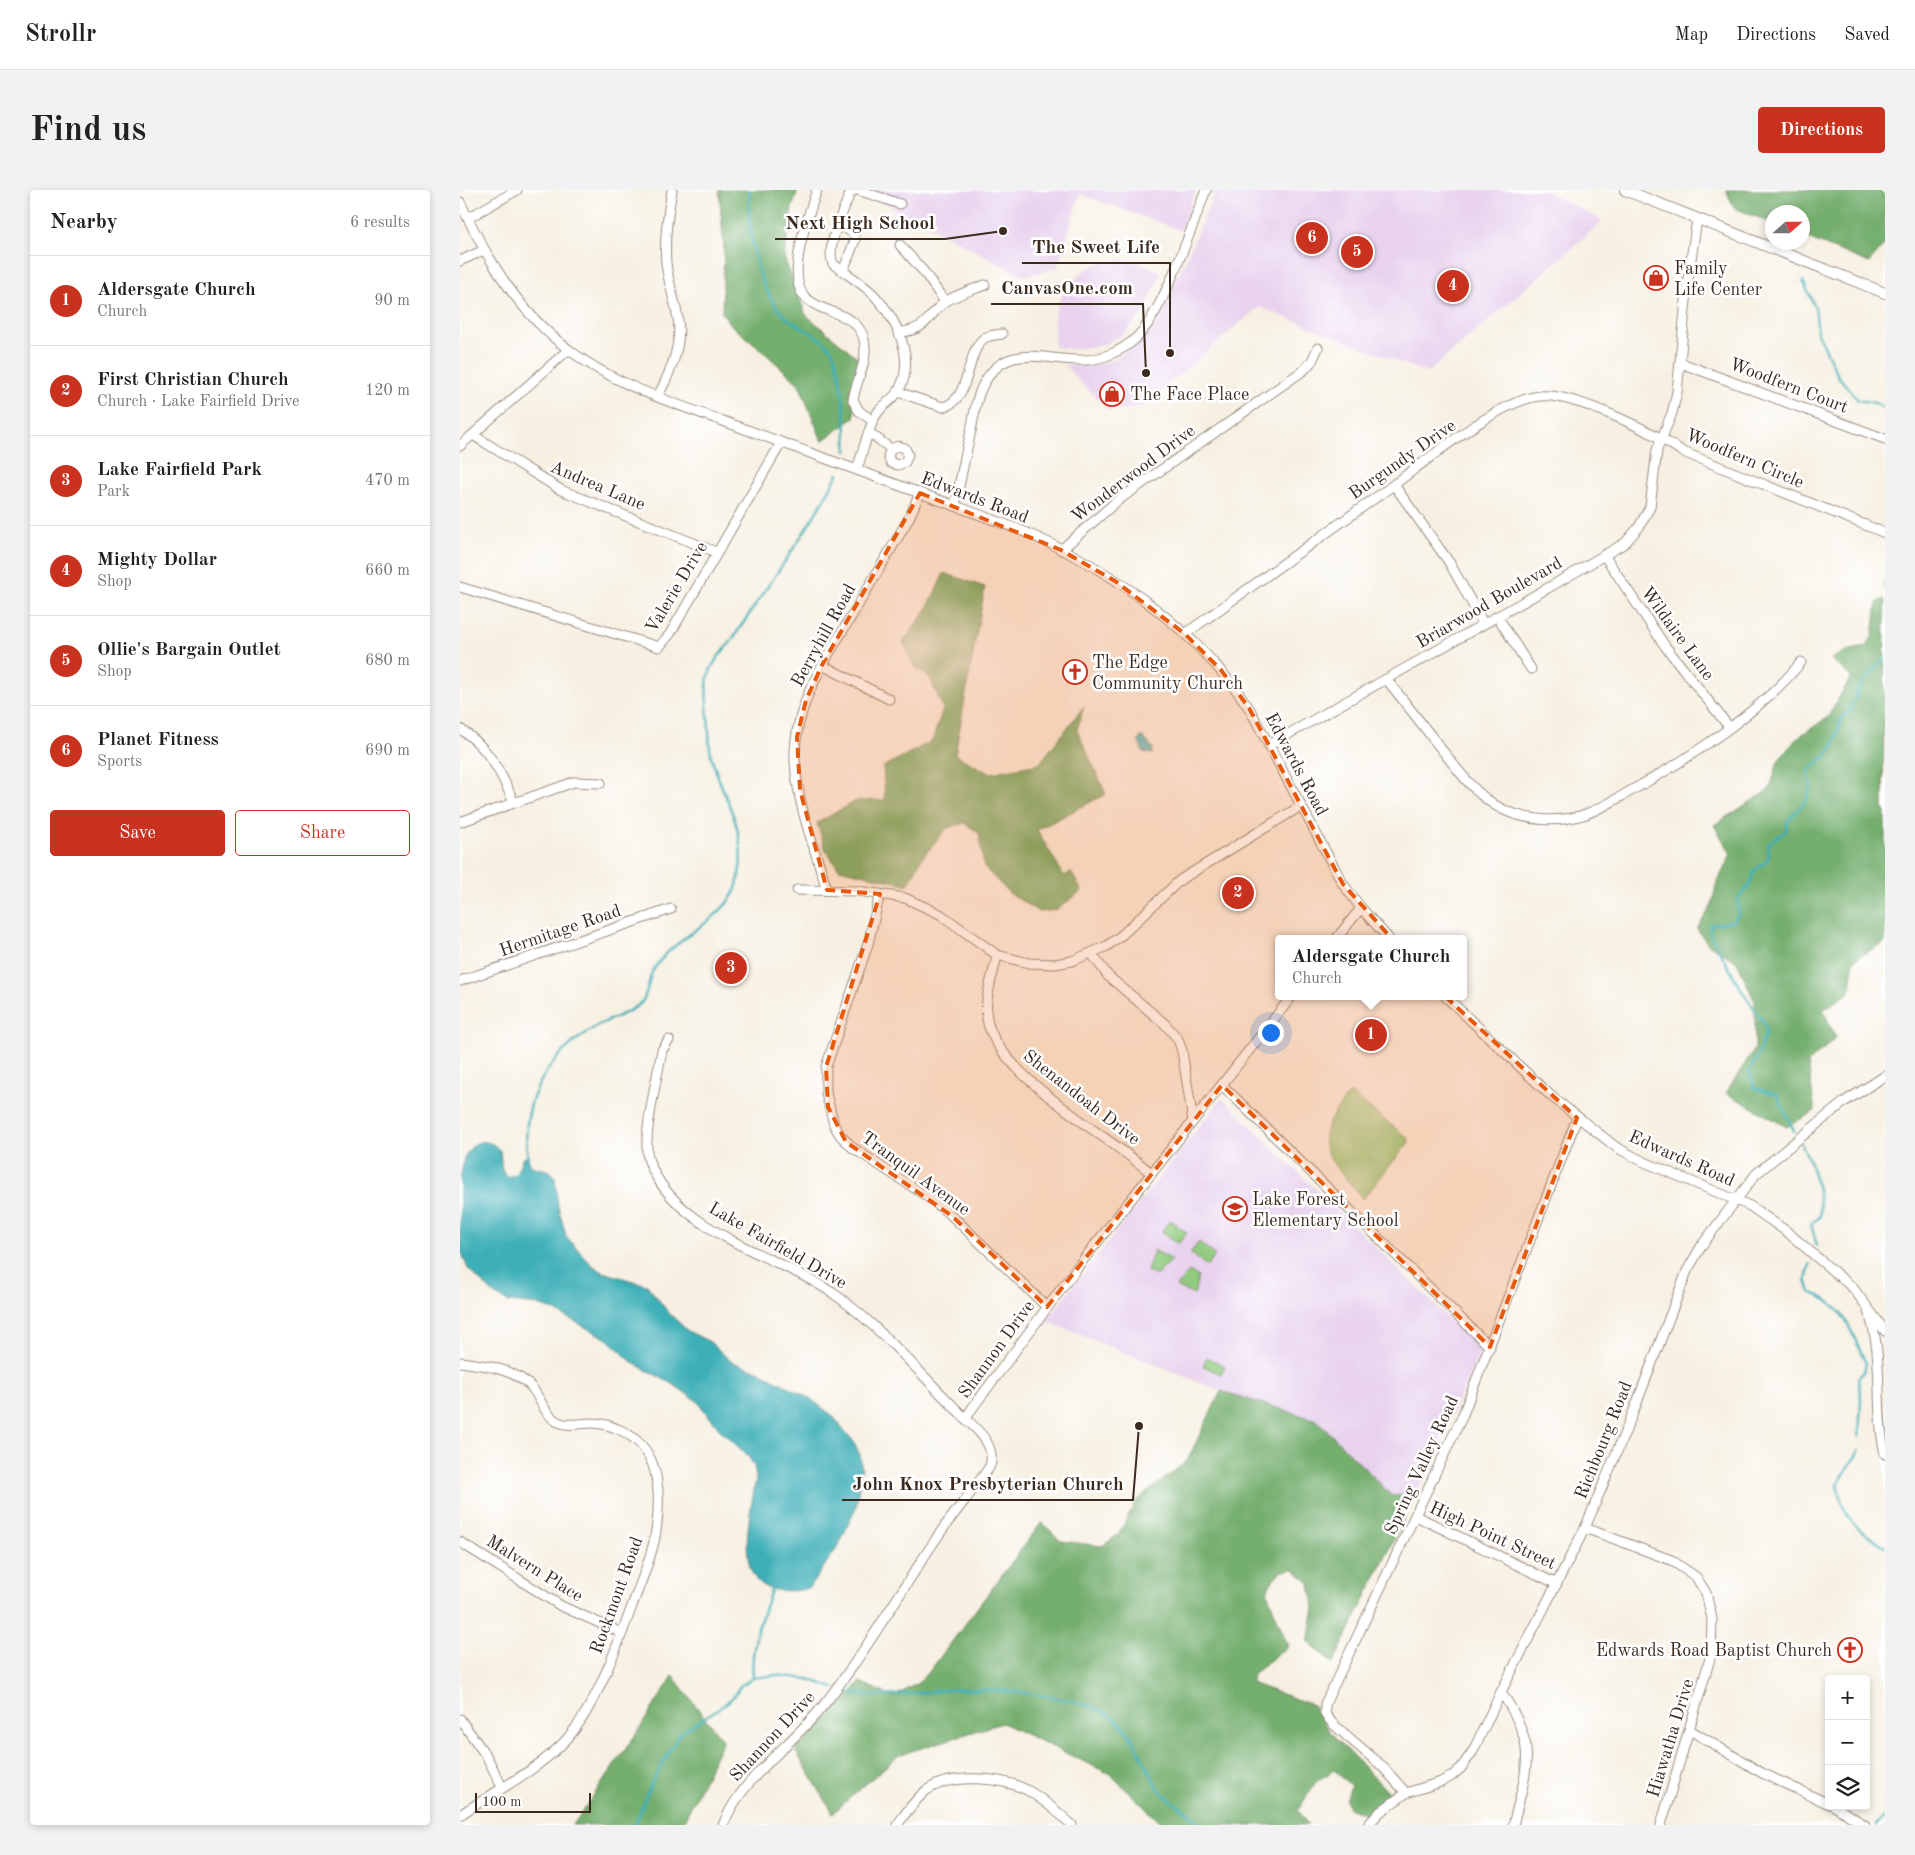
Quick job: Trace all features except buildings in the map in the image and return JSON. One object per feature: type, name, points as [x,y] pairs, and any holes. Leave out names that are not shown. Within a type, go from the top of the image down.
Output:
[{"type":"main road","points":[[1626,190],[1885,293]]},
{"type":"street","points":[[468,218],[517,190]]},
{"type":"street","points":[[658,396],[671,369],[678,338],[678,320],[669,281],[666,250],[672,190]]},
{"type":"street","points":[[817,190],[799,249],[800,288],[803,296],[818,307],[841,314],[862,332],[865,354],[853,400],[859,411],[873,421]]},
{"type":"street","points":[[857,470],[873,421],[878,412],[898,392],[906,364],[898,333],[888,311],[874,295],[832,264],[830,253],[850,193],[857,190],[900,204]]},
{"type":"street","points":[[955,506],[978,398],[986,379],[997,367],[1018,356],[1088,360],[1113,353],[1134,340],[1152,318],[1206,190]]},
{"type":"street","name":"Edwards Road","points":[[460,202],[484,250],[526,310],[568,350],[607,374],[658,396],[781,443],[1025,532],[1115,581],[1185,634],[1210,656],[1232,683],[1302,806],[1343,884],[1385,935]]},
{"type":"street","name":"Woodfern Circle","points":[[1697,219],[1687,289],[1681,364],[1672,413],[1660,437],[1683,452],[1885,533]]},
{"type":"street","points":[[839,223],[854,234],[855,240],[843,272]]},
{"type":"street","points":[[900,245],[924,272],[945,302]]},
{"type":"street","points":[[460,261],[484,250]]},
{"type":"street","points":[[898,333],[918,329],[926,324],[945,302],[985,285]]},
{"type":"street","points":[[898,392],[943,407],[949,406],[958,398],[982,341],[991,336],[1002,334]]},
{"type":"street","name":"Wonderwood Drive","points":[[1061,550],[1117,501],[1304,370],[1312,361],[1318,348]]},
{"type":"street","points":[[460,446],[568,350]]},
{"type":"street","name":"Woodfern Court","points":[[1681,364],[1885,438]]},
{"type":"street","name":"Burgundy Drive","points":[[1185,634],[1394,485],[1427,459],[1511,405],[1540,395],[1583,404],[1660,437]]},
{"type":"street","points":[[870,433],[891,449]]},
{"type":"street","name":"Andrea Lane","points":[[473,435],[561,490],[716,552]]},
{"type":"street","name":"Briarwood Boulevard","points":[[1268,745],[1386,680],[1604,555],[1630,538],[1646,515],[1651,498],[1660,437]]},
{"type":"street","name":"Valerie Drive","points":[[460,588],[659,647],[670,634],[781,443]]},
{"type":"street","points":[[1394,485],[1449,562],[1483,624]]},
{"type":"street","name":"Berryhill Road","points":[[826,890],[807,826],[795,761],[800,719],[806,700],[822,665],[909,518],[920,493]]},
{"type":"street","name":"Wildaire Lane","points":[[1604,555],[1665,646],[1728,727]]},
{"type":"street","points":[[1497,616],[1531,669]]},
{"type":"street","points":[[1386,680],[1478,792],[1503,809],[1526,817],[1550,820],[1568,818],[1598,809],[1689,757],[1779,686],[1802,662]]},
{"type":"street","points":[[822,665],[889,699]]},
{"type":"street","points":[[460,729],[484,749],[506,784],[514,803]]},
{"type":"street","points":[[460,822],[574,782],[601,783]]},
{"type":"street","points":[[797,890],[858,891],[905,898],[927,907],[952,922],[997,955],[1044,964],[1072,961],[1092,954],[1124,934],[1166,891],[1180,880],[1302,806]]},
{"type":"street","name":"Tranquil Avenue","points":[[880,894],[868,944],[826,1067],[826,1093],[834,1124],[840,1134],[853,1148],[952,1216],[1047,1307]]},
{"type":"street","points":[[1339,935],[1361,908]]},
{"type":"street","name":"Hermitage Road","points":[[460,981],[671,909]]},
{"type":"street","points":[[1092,954],[1108,976],[1164,1024],[1178,1040],[1182,1051],[1193,1121]]},
{"type":"street","name":"Shenandoah Drive","points":[[997,955],[987,997],[986,1010],[991,1031],[1004,1054],[1028,1078],[1151,1173]]},
{"type":"street","name":"Shannon Drive","points":[[723,1825],[738,1796],[802,1732],[831,1696],[872,1640],[935,1540],[990,1466],[992,1456],[988,1444],[966,1418],[1047,1307],[1289,1000]]},
{"type":"street","name":"Edwards Road","points":[[1449,1000],[1577,1118],[1616,1147],[1642,1161],[1750,1206],[1786,1231],[1853,1288],[1885,1331]]},
{"type":"street","name":"Lake Fairfield Drive","points":[[669,1040],[662,1050],[646,1145],[649,1162],[662,1184],[684,1207],[705,1224],[837,1296],[878,1329],[966,1418]]},
{"type":"street","name":"Richbourg Road","points":[[1368,1825],[1380,1812],[1406,1793],[1441,1782],[1461,1768],[1473,1751],[1585,1528],[1633,1413],[1687,1271],[1702,1245],[1756,1174],[1812,1126],[1844,1102],[1885,1077]]},
{"type":"street","points":[[1222,1085],[1490,1347]]},
{"type":"street","name":"Spring Valley Road","points":[[1406,1793],[1382,1766],[1332,1723],[1324,1710],[1330,1693],[1462,1417],[1577,1118]]},
{"type":"street","name":"Edwards Road","points":[[1864,1304],[1870,1317],[1880,1354],[1879,1418],[1885,1454]]},
{"type":"street","name":"Rockmont Road","points":[[460,1362],[500,1370],[516,1376],[530,1386],[555,1420],[564,1424],[594,1423],[609,1426],[634,1439],[650,1457],[656,1476],[655,1536],[643,1575],[622,1633],[597,1688],[571,1734],[542,1762],[460,1815]]},
{"type":"street","name":"High Point Street","points":[[1416,1516],[1557,1584]]},
{"type":"street","name":"Hiawatha Drive","points":[[1585,1528],[1671,1560],[1688,1570],[1701,1584],[1707,1598],[1712,1618],[1713,1645],[1661,1825]]},
{"type":"street","name":"Malvern Place","points":[[460,1542],[561,1606],[622,1633]]},
{"type":"street","points":[[1501,1692],[1520,1724],[1528,1753],[1527,1771],[1513,1825]]},
{"type":"street","points":[[460,1719],[487,1758],[502,1787]]},
{"type":"street","points":[[1690,1730],[1762,1773],[1825,1802]]},
{"type":"street","points":[[897,1825],[926,1791],[940,1783],[962,1780],[1014,1785],[1034,1795],[1072,1825]]},
{"type":"street","points":[[1841,1810],[1865,1825]]},
{"type":"highlighted area","points":[[920,493],[1061,550],[1115,581],[1185,634],[1221,670],[1249,708],[1343,884],[1435,987],[1577,1118],[1490,1347],[1222,1085],[1047,1307],[952,1216],[846,1142],[828,1107],[826,1067],[880,894],[827,890],[800,790],[797,737],[806,700],[822,665]]},
{"type":"shaded area","points":[[859,190],[1196,190],[1180,230],[1080,194],[1057,268],[1024,276]]},
{"type":"shaded area","points":[[1216,190],[1544,190],[1603,221],[1428,373],[1259,307],[1143,406],[1109,411],[1064,365],[1090,366],[1115,359],[1139,342],[1167,302]]},
{"type":"shaded area","points":[[1120,259],[1141,263],[1161,272],[1144,312],[1122,335],[1104,345],[1073,349],[1054,347],[1054,318],[1059,300],[1071,283],[1085,270],[1099,263]]},
{"type":"shaded area","name":"Lake Forest Elementary School","points":[[1222,1098],[1481,1350],[1416,1494],[1392,1496],[1317,1420],[1221,1391],[1046,1321]]},
{"type":"green space","points":[[719,190],[798,190],[792,208],[784,257],[806,315],[857,357],[854,418],[822,441],[799,384],[733,327],[722,313],[724,248]]},
{"type":"green space","points":[[1726,190],[1885,190],[1885,244],[1869,263],[1810,239],[1810,205],[1765,205],[1765,220],[1734,208]]},
{"type":"green space","points":[[944,573],[985,587],[955,755],[990,773],[1039,764],[1084,706],[1077,730],[1106,794],[1037,830],[1064,876],[1071,872],[1082,891],[1056,910],[1039,912],[1009,893],[984,867],[979,833],[964,823],[947,828],[922,858],[908,885],[839,869],[826,851],[817,823],[856,801],[885,800],[883,767],[932,741],[943,709],[930,678],[915,667],[903,642],[927,609]]},
{"type":"green space","points":[[1883,599],[1885,600],[1883,809],[1885,810],[1885,942],[1854,960],[1849,993],[1823,1010],[1836,1038],[1808,1063],[1815,1111],[1787,1127],[1726,1093],[1755,1048],[1755,1002],[1737,962],[1708,944],[1697,929],[1712,905],[1716,885],[1731,854],[1714,825],[1770,789],[1778,761],[1797,738],[1828,717],[1851,677],[1831,659],[1846,651],[1865,647],[1873,636],[1877,603]]},
{"type":"green space","points":[[1350,1093],[1408,1138],[1409,1142],[1363,1199],[1339,1171],[1326,1149],[1325,1138],[1328,1125]]},
{"type":"green space","points":[[1170,1220],[1187,1233],[1178,1244],[1162,1231]]},
{"type":"green space","points":[[1199,1242],[1215,1255],[1207,1266],[1190,1253]]},
{"type":"green space","points":[[1154,1250],[1172,1260],[1157,1275],[1147,1271]]},
{"type":"green space","points":[[1190,1271],[1198,1277],[1194,1295],[1176,1287]]},
{"type":"green space","points":[[1207,1357],[1225,1366],[1221,1374],[1203,1366]]},
{"type":"green space","points":[[1221,1391],[1317,1420],[1392,1496],[1416,1494],[1333,1664],[1308,1642],[1314,1607],[1310,1584],[1294,1569],[1284,1571],[1277,1576],[1267,1592],[1288,1646],[1253,1674],[1251,1683],[1313,1705],[1330,1732],[1393,1797],[1368,1816],[1349,1808],[1346,1800],[1351,1786],[1334,1770],[1316,1782],[1298,1810],[1308,1825],[1163,1825],[1110,1774],[1002,1723],[899,1755],[833,1813],[795,1750],[832,1714],[860,1682],[893,1697],[918,1683],[932,1668],[1042,1522],[1061,1541],[1102,1546],[1119,1534],[1136,1501],[1187,1461]]},
{"type":"green space","points":[[673,1676],[723,1741],[682,1825],[573,1825],[638,1731]]},
{"type":"water","points":[[1142,736],[1153,748],[1152,754],[1143,752],[1138,740]]},
{"type":"water","points":[[483,1141],[493,1144],[500,1150],[502,1170],[507,1177],[516,1174],[522,1159],[527,1156],[531,1166],[550,1171],[555,1178],[558,1205],[566,1236],[592,1265],[603,1272],[647,1285],[669,1313],[688,1331],[710,1342],[732,1362],[756,1370],[808,1397],[832,1415],[854,1442],[860,1455],[862,1469],[856,1507],[839,1545],[810,1587],[789,1591],[776,1590],[762,1585],[753,1574],[748,1560],[747,1543],[756,1478],[754,1466],[748,1456],[719,1429],[697,1401],[674,1385],[633,1363],[607,1339],[555,1311],[538,1305],[508,1302],[494,1294],[468,1269],[460,1249],[460,1180],[464,1158],[474,1144]]},
{"type":"waterway","points":[[750,190],[749,205],[752,240],[761,277],[768,293],[787,318],[827,344],[835,357],[843,398],[846,451]]},
{"type":"waterway","points":[[1803,281],[1815,307],[1818,333],[1838,376],[1858,400],[1875,403],[1885,409]]},
{"type":"waterway","points":[[528,1158],[526,1137],[528,1117],[533,1098],[551,1065],[564,1051],[597,1026],[631,1010],[641,1003],[646,994],[651,975],[662,958],[720,911],[735,890],[738,881],[741,853],[736,825],[711,754],[707,695],[708,677],[715,661],[730,643],[800,538],[838,474]]},
{"type":"waterway","points":[[1885,582],[1885,588]]},
{"type":"waterway","points":[[1794,1131],[1777,1095],[1755,1088],[1749,1072],[1759,1054],[1766,1030],[1764,1023],[1742,991],[1710,934],[1710,925],[1734,921],[1738,914],[1738,899],[1750,884],[1754,871],[1768,860],[1769,843],[1786,831],[1788,820],[1806,801],[1811,785],[1808,772],[1831,751],[1842,717],[1850,711],[1860,686],[1885,658]]},
{"type":"waterway","points":[[1801,1143],[1813,1169],[1818,1187],[1820,1216],[1811,1224],[1817,1246]]},
{"type":"waterway","points":[[1810,1264],[1806,1280],[1810,1292],[1832,1304],[1840,1312],[1851,1330],[1866,1363],[1864,1372],[1858,1378],[1861,1399],[1859,1437]]},
{"type":"waterway","points":[[1859,1451],[1837,1485],[1840,1497],[1843,1507],[1852,1522],[1885,1546]]},
{"type":"waterway","points":[[753,1678],[755,1643],[760,1621],[772,1588]]},
{"type":"waterway","points":[[635,1825],[650,1786],[680,1733],[724,1705],[734,1696],[740,1686],[753,1678],[776,1675],[808,1679],[834,1688]]},
{"type":"waterway","points":[[839,1690],[879,1696],[963,1689],[1010,1691],[1061,1699],[1104,1712],[1126,1729],[1160,1790],[1170,1800],[1192,1815],[1200,1825]]},
{"type":"waterway","points":[[1876,1825],[1885,1817]]},
{"type":"place","name":"Next High School","points":[[1003,231]]},
{"type":"place","name":"Planet Fitness","points":[[1312,238]]},
{"type":"place","name":"Ollie's Bargain Outlet","points":[[1357,252]]},
{"type":"place","name":"Family Life Center","points":[[1656,278]]},
{"type":"place","name":"Mighty Dollar","points":[[1453,286]]},
{"type":"place","name":"The Sweet Life","points":[[1170,353]]},
{"type":"place","name":"CanvasOne.com","points":[[1146,373]]},
{"type":"place","name":"The Face Place","points":[[1112,394]]},
{"type":"place","name":"The Edge Community Church","points":[[1075,672]]},
{"type":"place","name":"First Christian Church","points":[[1238,893]]},
{"type":"place","name":"Lake Fairfield Park","points":[[731,968]]},
{"type":"place","name":"Aldersgate Church","points":[[1371,1035]]},
{"type":"place","name":"Lake Forest Elementary School","points":[[1235,1209]]},
{"type":"place","name":"John Knox Presbyterian Church","points":[[1139,1426]]},
{"type":"place","name":"Edwards Road Baptist Church","points":[[1850,1650]]}]
